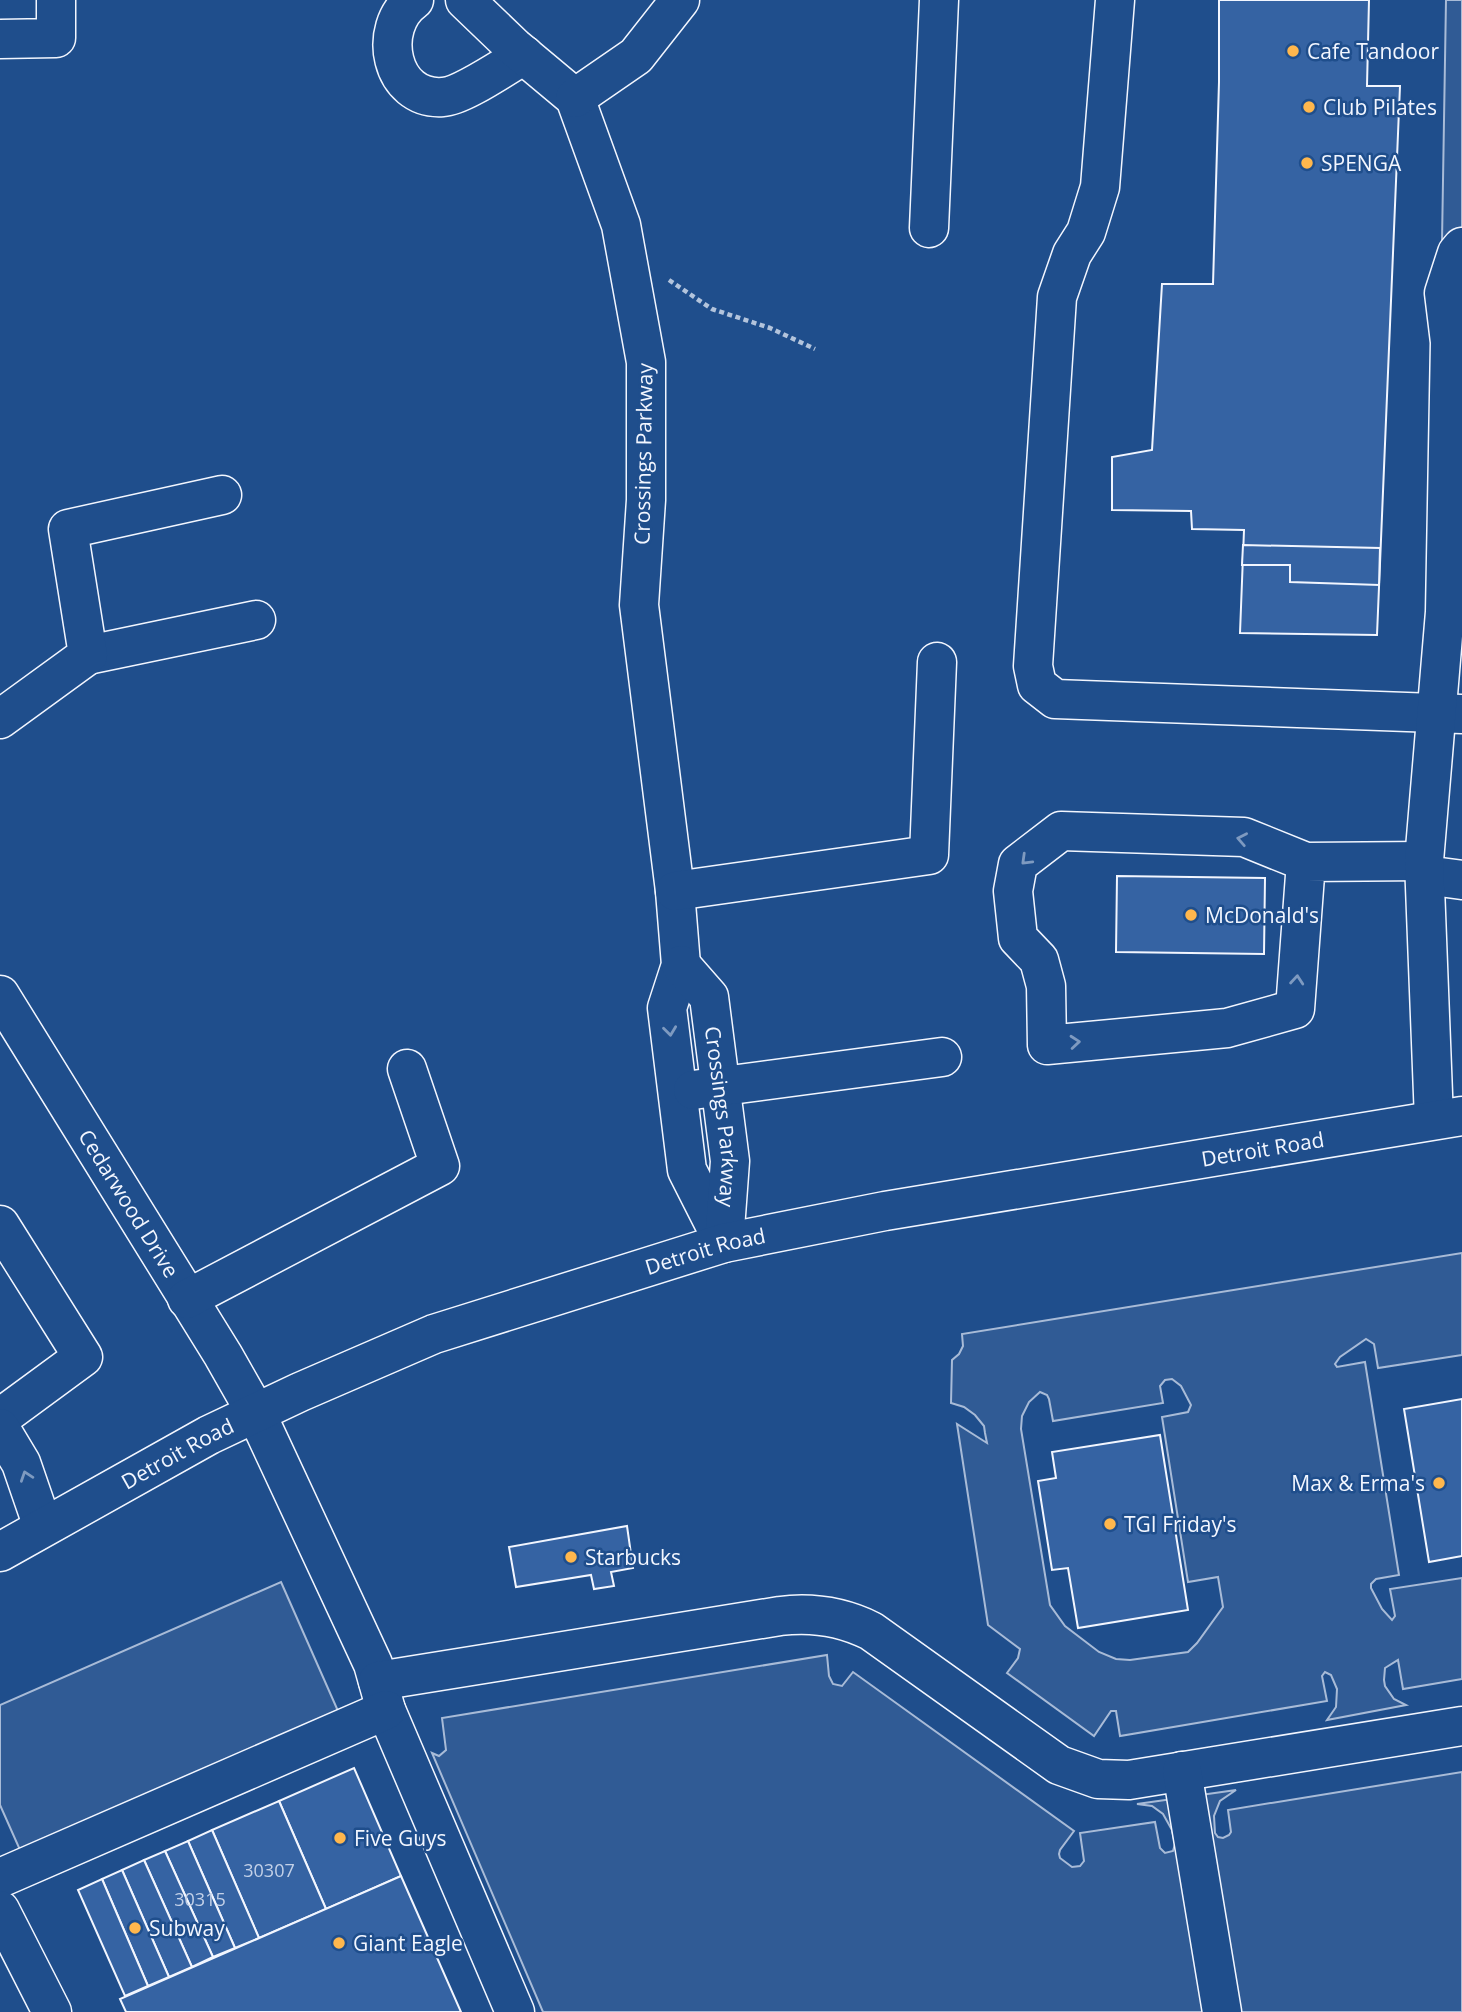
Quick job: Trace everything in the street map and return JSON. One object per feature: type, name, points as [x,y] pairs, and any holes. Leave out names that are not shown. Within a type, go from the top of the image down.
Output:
[{"type":"street","points":[[0,39],[56,38],[56,0]]},
{"type":"street","points":[[414,0],[399,15],[393,30],[393,58],[398,72],[411,89],[421,94],[446,97],[524,55]]},
{"type":"street","name":"Crossings Parkway","points":[[465,0],[575,98],[621,225],[646,362],[646,500],[639,605],[675,891],[681,965],[667,1008],[687,1170],[724,1243]]},
{"type":"street","points":[[575,98],[636,56],[680,0]]},
{"type":"street","points":[[929,228],[939,0]]},
{"type":"street","points":[[1115,0],[1100,187],[1086,232],[1072,254],[1057,297],[1033,666],[1037,685],[1055,699],[1450,697]]},
{"type":"street","points":[[1448,1118],[1425,868],[1450,697],[1445,612],[1454,556],[1455,442],[1450,342],[1444,293],[1457,253],[1462,247]]},
{"type":"street","points":[[88,655],[68,529],[222,495]]},
{"type":"street","points":[[0,719],[88,655],[256,620]]},
{"type":"street","points":[[675,891],[929,855],[937,662]]},
{"type":"street","points":[[1306,862],[1295,1009],[1227,1028],[1047,1045],[1046,986],[1039,960],[1018,938],[1013,891],[1018,864],[1061,831],[1244,837],[1306,862],[1425,868],[1462,880]]},
{"type":"street","name":"Crossings Parkway","points":[[681,965],[709,997],[730,1161],[724,1243]]},
{"type":"street","name":"Cedarwood Drive","points":[[0,995],[256,1413],[373,1664],[382,1695],[515,2012]]},
{"type":"street","points":[[677,1092],[942,1056]]},
{"type":"street","points":[[187,1299],[440,1166],[407,1069]]},
{"type":"street","name":"Detroit Road","points":[[0,1552],[209,1436],[434,1334],[724,1243],[885,1211],[1448,1118]]},
{"type":"street","points":[[0,1225],[83,1357],[0,1418]]},
{"type":"street","points":[[0,1428],[21,1463],[43,1527]]},
{"type":"street","points":[[0,1878],[382,1695],[780,1616],[827,1616],[856,1623],[887,1641],[1047,1757],[1084,1776],[1129,1780],[1462,1726]]},
{"type":"street","points":[[1182,1771],[1222,2012]]},
{"type":"street","points":[[0,1910],[52,2012]]},
{"type":"path","points":[[665,277],[712,309],[770,328],[815,349]]},
{"type":"shaded area","points":[[1446,0],[1462,0],[1462,304],[1442,241]]},
{"type":"shaded area","points":[[1462,1253],[1462,1355],[1378,1368],[1374,1344],[1366,1339],[1340,1357],[1335,1364],[1337,1367],[1365,1362],[1399,1575],[1376,1579],[1371,1588],[1382,1609],[1392,1620],[1395,1616],[1390,1589],[1462,1578],[1462,1679],[1403,1689],[1398,1660],[1385,1668],[1385,1686],[1394,1699],[1406,1705],[1327,1720],[1336,1707],[1337,1689],[1331,1675],[1325,1672],[1322,1676],[1327,1701],[1120,1736],[1116,1711],[1111,1711],[1094,1736],[1007,1673],[1018,1658],[1020,1649],[988,1625],[957,1424],[987,1443],[984,1426],[975,1415],[964,1407],[951,1403],[952,1360],[963,1346],[962,1334]],"holes":[[[1172,1379],[1181,1386],[1191,1405],[1188,1412],[1162,1417],[1188,1582],[1218,1577],[1223,1607],[1188,1652],[1130,1660],[1116,1659],[1099,1652],[1065,1626],[1050,1605],[1021,1429],[1022,1416],[1029,1402],[1040,1392],[1049,1399],[1053,1421],[1163,1403],[1160,1386],[1165,1380]]]},
{"type":"shaded area","points":[[281,1582],[338,1711],[20,1850],[0,1805],[0,1705]]},
{"type":"shaded area","points":[[827,1655],[829,1676],[833,1684],[842,1686],[853,1672],[1074,1831],[1059,1854],[1060,1858],[1072,1867],[1080,1866],[1084,1861],[1080,1833],[1155,1822],[1160,1848],[1165,1853],[1173,1851],[1175,1844],[1172,1830],[1163,1814],[1152,1806],[1137,1804],[1236,1790],[1220,1801],[1214,1816],[1215,1833],[1223,1838],[1231,1832],[1228,1810],[1462,1772],[1462,2012],[543,2012],[432,1753],[439,1756],[446,1750],[442,1718]]},
{"type":"building","points":[[1219,0],[1369,0],[1367,86],[1400,86],[1377,635],[1240,633],[1244,530],[1192,529],[1191,511],[1112,510],[1112,457],[1152,450],[1162,284],[1213,284]]},
{"type":"building","points":[[1243,545],[1380,548],[1379,585],[1290,582],[1290,565],[1242,565]]},
{"type":"building","name":"McDonald's","points":[[1117,876],[1265,878],[1264,954],[1116,952]]},
{"type":"building","name":"Max & Erma's","points":[[1462,1399],[1462,1556],[1429,1562],[1404,1409]]},
{"type":"building","name":"TGI Friday's","points":[[1160,1435],[1188,1610],[1078,1628],[1068,1568],[1052,1570],[1038,1481],[1056,1478],[1052,1452]]},
{"type":"building","name":"Starbucks","points":[[627,1526],[633,1568],[611,1572],[614,1586],[594,1589],[591,1575],[516,1587],[509,1547]]},
{"type":"building","name":"Five Guys","points":[[354,1768],[401,1876],[326,1909],[279,1801]]},
{"type":"building","points":[[279,1801],[326,1909],[259,1938],[212,1830]]},
{"type":"building","points":[[212,1830],[259,1938],[235,1948],[188,1841]]},
{"type":"building","points":[[188,1841],[235,1948],[213,1957],[165,1851]]},
{"type":"building","points":[[165,1851],[213,1957],[192,1967],[144,1860]]},
{"type":"building","points":[[144,1860],[192,1967],[169,1977],[122,1870]]},
{"type":"building","name":"Subway","points":[[122,1870],[169,1977],[148,1986],[102,1879]]},
{"type":"building","name":"Giant Eagle","points":[[401,1876],[461,2012],[126,2012],[120,1999]]},
{"type":"building","points":[[102,1879],[148,1986],[125,1996],[78,1890]]},
{"type":"place","name":"Cafe Tandoor","points":[[1293,51]]},
{"type":"place","name":"Club Pilates","points":[[1309,107]]},
{"type":"place","name":"SPENGA","points":[[1307,163]]},
{"type":"place","name":"McDonald's","points":[[1191,915]]},
{"type":"place","name":"Max & Erma's","points":[[1439,1483]]},
{"type":"place","name":"TGI Friday's","points":[[1110,1524]]},
{"type":"place","name":"Starbucks","points":[[571,1557]]},
{"type":"place","name":"Five Guys","points":[[340,1838]]},
{"type":"place","name":"Subway","points":[[135,1928]]},
{"type":"place","name":"Giant Eagle","points":[[339,1943]]}]
